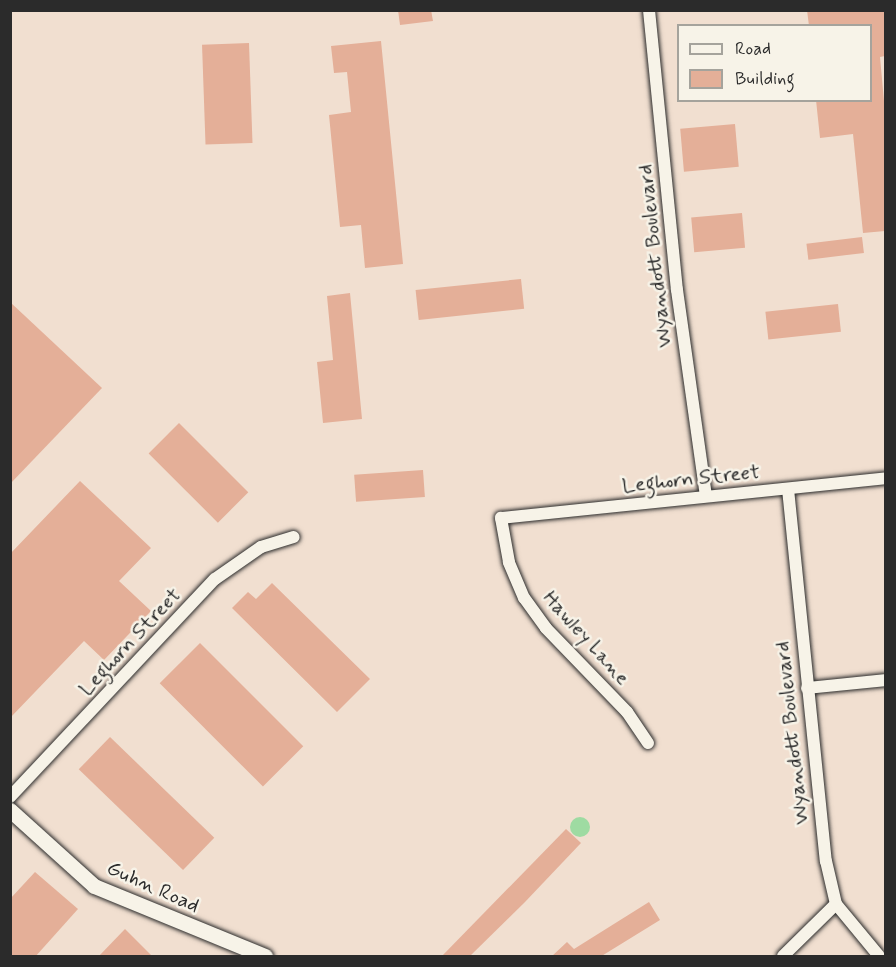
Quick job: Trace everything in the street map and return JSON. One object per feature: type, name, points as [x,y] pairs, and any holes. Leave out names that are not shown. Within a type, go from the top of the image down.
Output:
[{"type":"street","name":"Wyandott Boulevard","points":[[649,10],[676,290],[706,496]]},
{"type":"street","name":"Leghorn Street","points":[[501,518],[885,478]]},
{"type":"street","name":"Wyandott Boulevard","points":[[788,489],[820,822],[836,904],[879,957]]},
{"type":"street","name":"Hawley Lane","points":[[501,518],[509,562],[524,598],[546,628],[627,712],[648,743]]},
{"type":"street","name":"Leghorn Street","points":[[10,797],[215,579],[261,547],[294,537]]},
{"type":"street","points":[[807,688],[885,680]]},
{"type":"street","name":"Guhn Road","points":[[10,810],[94,886],[265,957]]},
{"type":"street","points":[[783,957],[836,904]]},
{"type":"green space","points":[[580,817],[587,820],[590,827],[587,834],[580,837],[573,834],[570,827],[573,820]]},
{"type":"building","points":[[398,10],[431,10],[433,21],[400,25]]},
{"type":"building","points":[[807,10],[885,10],[885,56],[880,57],[885,112],[885,231],[863,233],[853,134],[820,138],[816,102],[872,102],[872,24],[809,24]]},
{"type":"building","points":[[381,41],[403,264],[365,268],[361,225],[340,227],[329,115],[351,112],[347,72],[334,73],[331,46]]},
{"type":"building","points":[[249,43],[252,143],[206,145],[202,45]]},
{"type":"building","points":[[735,124],[739,167],[684,172],[680,129]]},
{"type":"building","points":[[742,213],[745,248],[694,252],[691,217]]},
{"type":"building","points":[[862,237],[864,253],[808,260],[806,244]]},
{"type":"building","points":[[521,279],[524,309],[419,320],[416,290]]},
{"type":"building","points":[[350,293],[362,419],[323,423],[317,362],[333,360],[327,296]]},
{"type":"building","points":[[10,302],[102,388],[10,484]]},
{"type":"building","points":[[838,304],[841,332],[768,339],[765,312]]},
{"type":"building","points":[[179,423],[248,492],[218,523],[149,453]]},
{"type":"building","points":[[423,470],[425,497],[356,502],[354,475]]},
{"type":"building","points":[[80,481],[151,548],[119,581],[151,611],[104,660],[84,641],[10,718],[10,554]]},
{"type":"building","points":[[272,583],[370,679],[337,712],[232,608],[248,592],[256,599]]},
{"type":"building","points":[[200,643],[303,746],[263,787],[160,683]]},
{"type":"building","points":[[110,737],[214,838],[183,870],[79,769]]},
{"type":"building","points":[[566,829],[581,843],[525,902],[469,957],[441,957]]},
{"type":"building","points":[[35,872],[78,909],[35,957],[10,957],[10,899]]},
{"type":"building","points":[[649,902],[660,920],[600,957],[551,957],[567,942],[574,949]]},
{"type":"building","points":[[125,929],[153,957],[98,957]]}]
